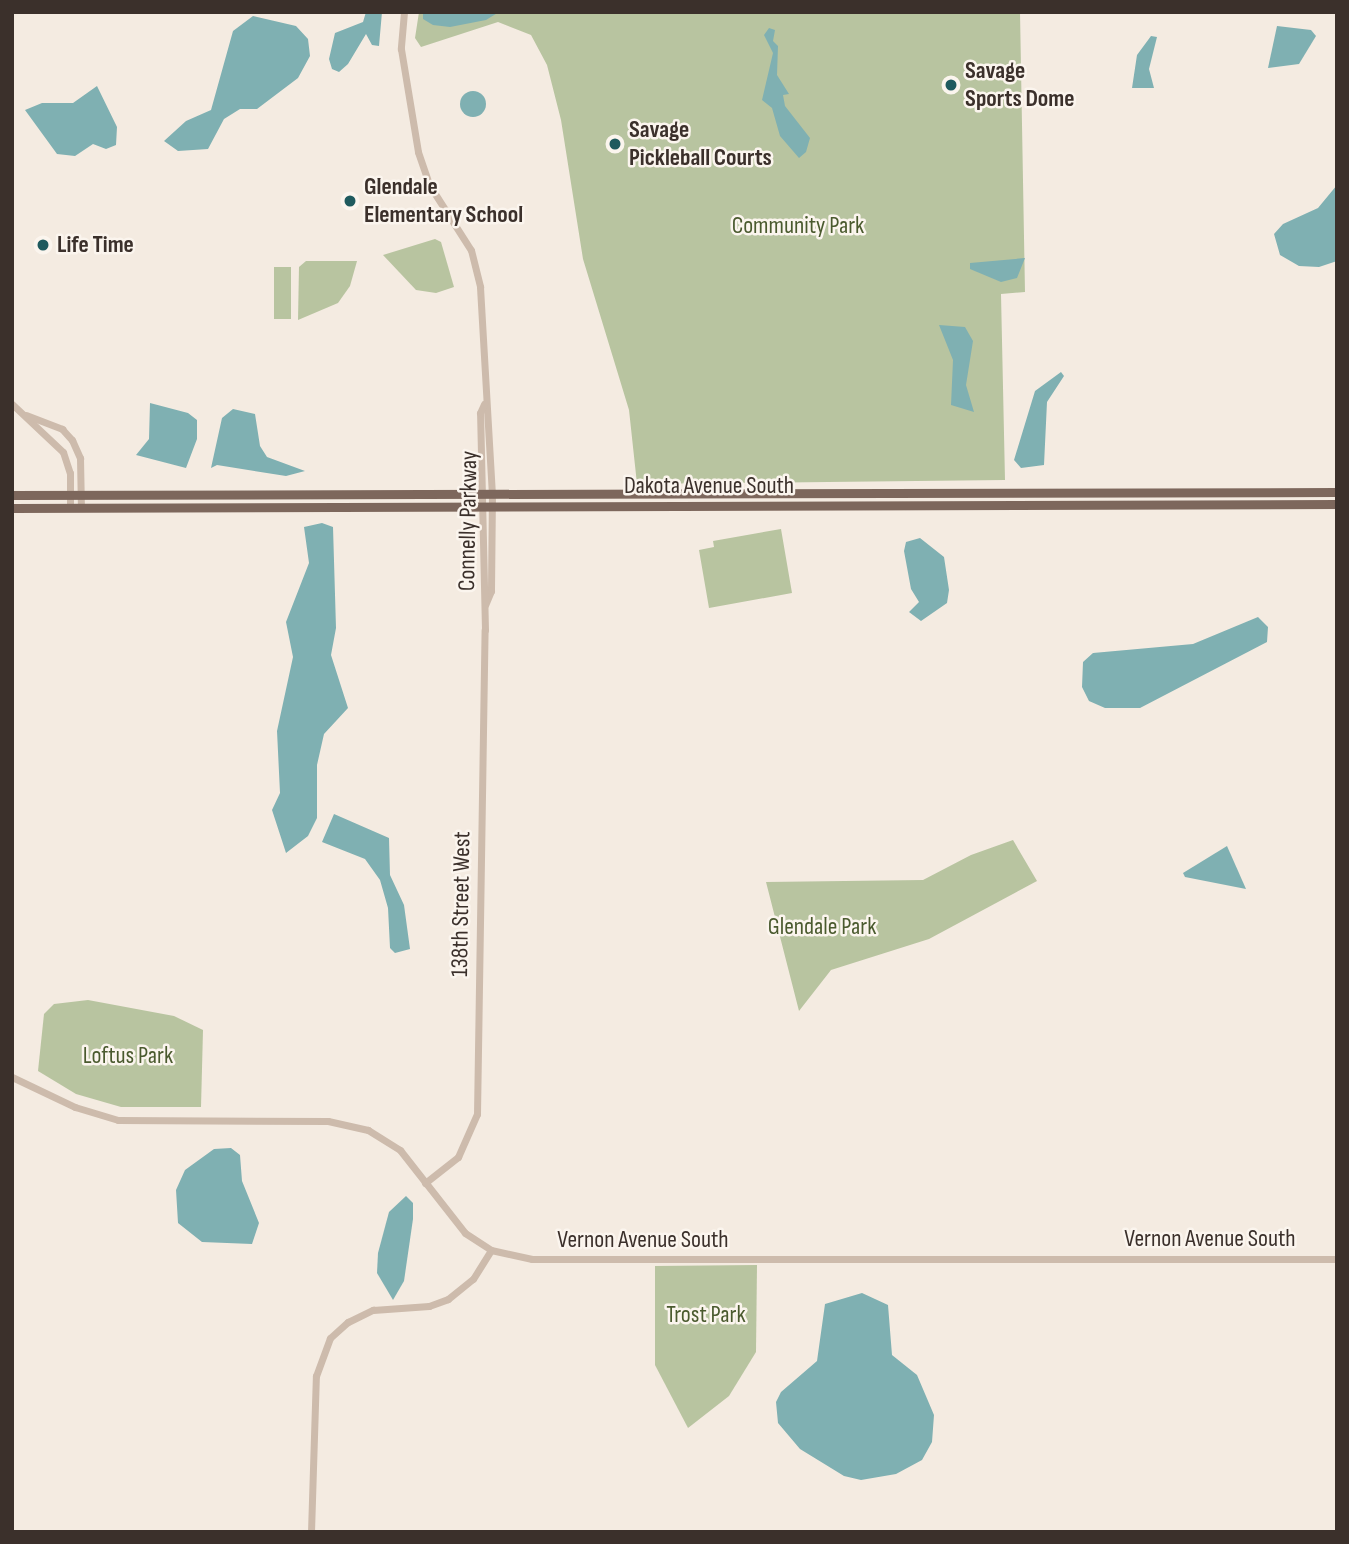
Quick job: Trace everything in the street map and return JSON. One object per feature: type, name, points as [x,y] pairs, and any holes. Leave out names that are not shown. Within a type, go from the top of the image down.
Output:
[{"type":"main road","name":"Dakota Avenue South","points":[[12,495],[1337,492]]},
{"type":"main road","name":"Dakota Avenue South","points":[[12,508],[1337,504]]},
{"type":"street","name":"Connelly Parkway","points":[[404,12],[404,72],[421,163],[430,187],[471,250],[478,273],[484,404],[492,493],[491,591],[485,605]]},
{"type":"street","points":[[12,404],[64,452],[70,508]]},
{"type":"street","name":"Connelly Parkway","points":[[484,404],[480,506],[485,605]]},
{"type":"street","points":[[25,415],[68,435],[80,458],[82,508]]},
{"type":"street","name":"138th Street West","points":[[425,1183],[458,1157],[477,1114],[485,605]]},
{"type":"street","name":"Vernon Avenue South","points":[[12,1077],[75,1107],[118,1120],[340,1123],[368,1130],[400,1150],[465,1233],[491,1250],[532,1259],[1337,1259]]},
{"type":"street","points":[[311,1532],[316,1376],[330,1338],[348,1322],[373,1310],[429,1306],[448,1299],[472,1279],[491,1250]]},
{"type":"green space","name":"Community Park","points":[[419,12],[1020,12],[1025,292],[1001,294],[1005,480],[637,484],[629,410],[583,259],[561,120],[547,65],[531,35],[498,22],[421,47],[415,38]]},
{"type":"green space","points":[[435,239],[441,242],[454,287],[436,293],[416,290],[383,255]]},
{"type":"green space","points":[[306,261],[357,261],[350,286],[338,303],[298,320],[299,267]]},
{"type":"green space","points":[[274,267],[291,267],[291,319],[274,319]]},
{"type":"green space","points":[[781,529],[792,593],[709,608],[699,550],[714,547],[713,541]]},
{"type":"green space","name":"Glendale Park","points":[[1013,840],[1037,881],[929,939],[831,970],[799,1011],[766,882],[923,880],[971,855]]},
{"type":"green space","name":"Loftus Park","points":[[88,1000],[174,1016],[203,1030],[201,1107],[121,1107],[76,1094],[38,1071],[44,1014],[54,1004]]},
{"type":"green space","name":"Trost Park","points":[[757,1265],[756,1352],[729,1396],[688,1428],[655,1365],[655,1266]]},
{"type":"water","points":[[366,12],[382,12],[379,46],[372,45],[366,34],[348,64],[339,72],[332,69],[329,59],[335,33],[363,22]]},
{"type":"water","points":[[423,12],[499,12],[486,20],[450,27],[433,25],[423,19]]},
{"type":"water","points":[[253,16],[296,26],[308,39],[310,56],[298,78],[257,109],[240,109],[224,119],[208,149],[178,151],[164,141],[186,121],[211,110],[233,31]]},
{"type":"water","points":[[1277,26],[1311,30],[1316,36],[1299,64],[1268,68]]},
{"type":"water","points":[[769,28],[775,30],[773,41],[778,46],[777,75],[789,94],[783,95],[785,106],[810,138],[806,152],[799,158],[780,136],[772,108],[762,100],[773,53],[764,35]]},
{"type":"water","points":[[1151,36],[1157,37],[1149,69],[1154,88],[1132,88],[1137,55]]},
{"type":"water","points":[[97,86],[117,127],[116,145],[106,149],[93,144],[75,156],[57,154],[25,110],[42,103],[73,103]]},
{"type":"water","points":[[473,91],[483,94],[486,104],[483,114],[473,117],[463,114],[460,104],[463,94]]},
{"type":"water","points":[[1337,185],[1337,261],[1319,267],[1299,266],[1280,255],[1274,234],[1283,224],[1318,208]]},
{"type":"water","points":[[1025,258],[1017,278],[1001,282],[970,269],[970,263]]},
{"type":"water","points":[[939,325],[965,327],[973,341],[966,385],[974,412],[951,405],[953,360]]},
{"type":"water","points":[[1061,372],[1064,376],[1047,402],[1044,465],[1021,468],[1014,460],[1035,391]]},
{"type":"water","points":[[150,403],[188,413],[197,420],[197,439],[186,468],[136,455],[149,439]]},
{"type":"water","points":[[233,409],[255,414],[260,446],[267,457],[305,471],[286,476],[217,465],[211,468],[222,418]]},
{"type":"water","points":[[322,523],[333,527],[336,628],[331,655],[348,708],[324,734],[317,765],[317,818],[308,836],[286,853],[272,810],[280,793],[277,731],[293,657],[286,622],[309,563],[304,527]]},
{"type":"water","points":[[920,538],[944,557],[949,590],[947,603],[921,621],[909,612],[919,602],[911,589],[904,551],[906,542]]},
{"type":"water","points":[[1258,617],[1268,627],[1267,642],[1140,708],[1105,708],[1089,701],[1082,687],[1083,662],[1093,653],[1193,644]]},
{"type":"water","points":[[334,814],[389,838],[390,875],[404,905],[410,949],[395,953],[390,948],[388,908],[380,880],[365,859],[322,842]]},
{"type":"water","points":[[1227,846],[1246,889],[1185,877],[1183,873]]},
{"type":"water","points":[[231,1148],[240,1155],[242,1181],[259,1223],[252,1244],[202,1242],[178,1223],[176,1190],[185,1170],[214,1149]]},
{"type":"water","points":[[406,1196],[413,1203],[413,1219],[404,1281],[393,1300],[377,1273],[378,1253],[389,1212]]},
{"type":"water","points":[[862,1293],[888,1305],[892,1355],[917,1375],[934,1415],[932,1442],[922,1460],[896,1474],[861,1480],[844,1476],[800,1449],[778,1423],[776,1402],[781,1392],[817,1361],[825,1304]]},
{"type":"place","name":"Savage Sports Dome","points":[[951,85]]},
{"type":"place","name":"Savage Pickleball Courts","points":[[615,144]]},
{"type":"place","name":"Glendale Elementary School","points":[[350,201]]},
{"type":"place","name":"Life Time","points":[[43,245]]}]
